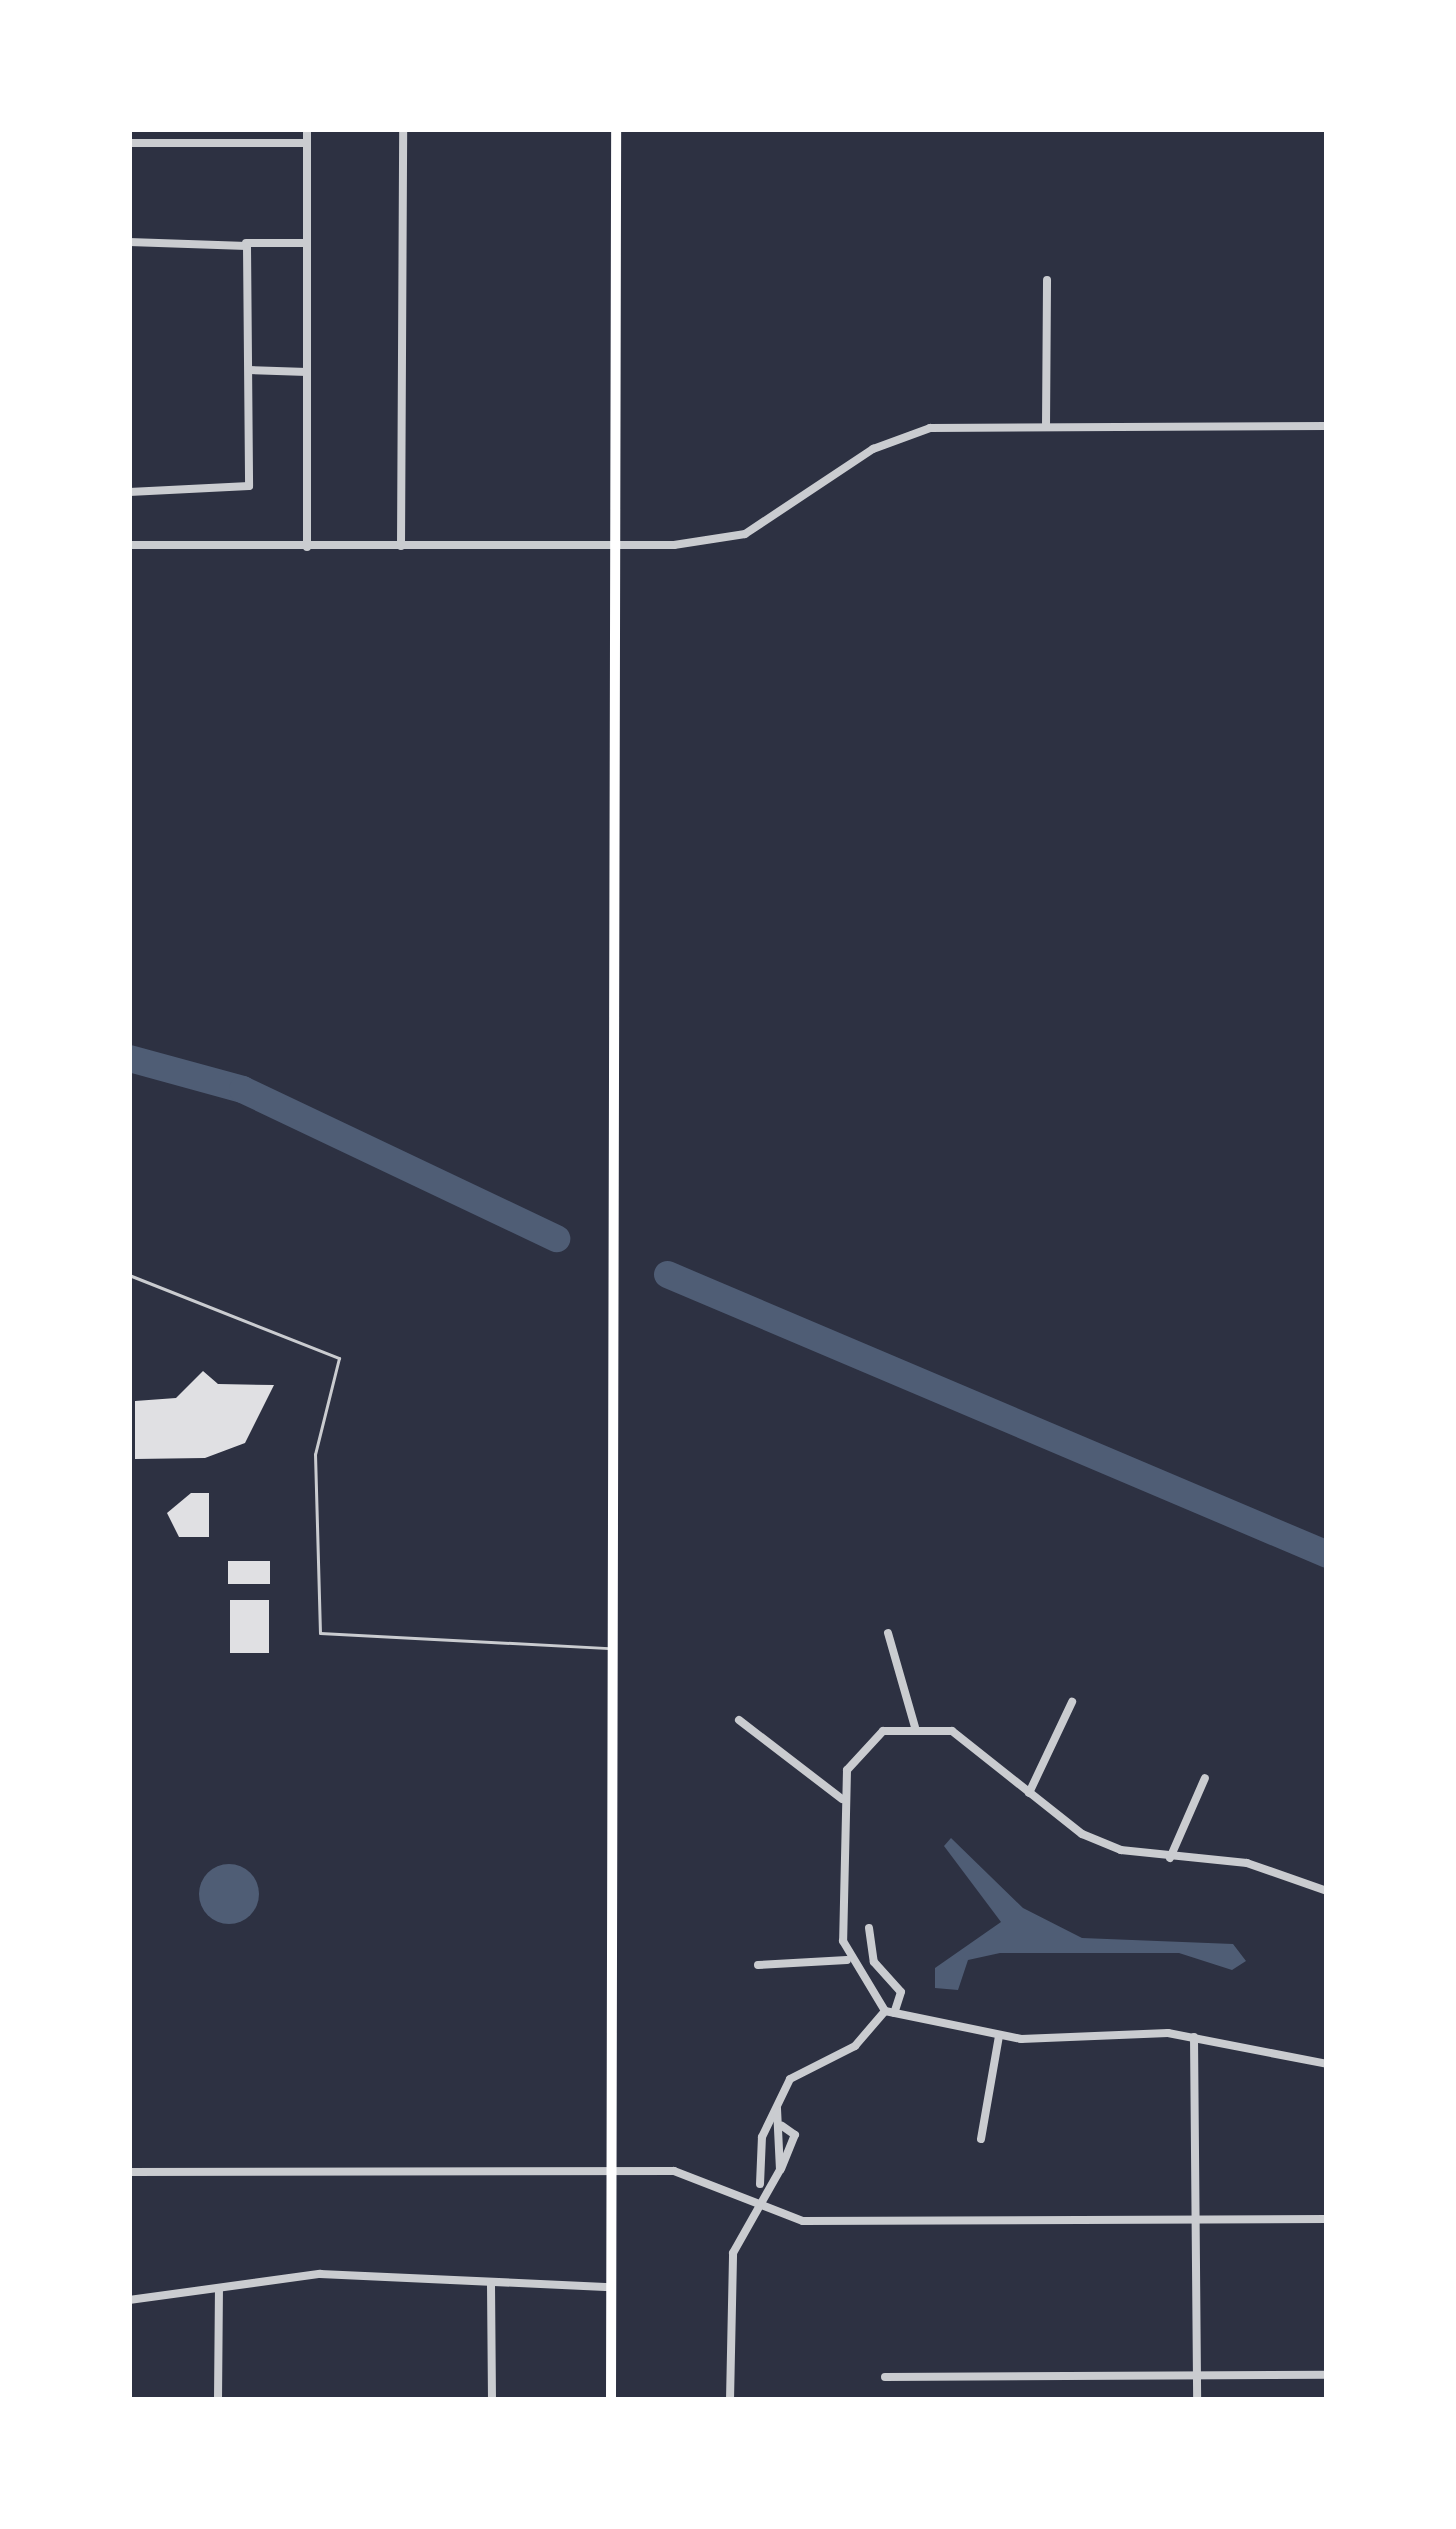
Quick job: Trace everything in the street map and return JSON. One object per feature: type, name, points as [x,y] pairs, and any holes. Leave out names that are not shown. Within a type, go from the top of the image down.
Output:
[{"type":"main road","points":[[611,2400],[621,541],[616,129]]},
{"type":"street","points":[[307,129],[307,547]]},
{"type":"street","points":[[401,546],[403,129]]},
{"type":"street","points":[[129,143],[307,143]]},
{"type":"street","points":[[129,242],[307,243]]},
{"type":"street","points":[[129,492],[248,489],[245,243]]},
{"type":"street","points":[[1046,427],[1047,280]]},
{"type":"street","points":[[249,370],[307,372]]},
{"type":"street","points":[[129,545],[401,546],[745,534],[872,448],[930,428],[1327,426]]},
{"type":"street","points":[[888,1634],[915,1727]]},
{"type":"street","points":[[1029,1793],[1072,1702]]},
{"type":"street","points":[[740,1720],[842,1798]]},
{"type":"street","points":[[1327,1891],[1247,1863],[1170,1858],[1082,1834],[1029,1793],[980,1743],[915,1727],[860,1746],[842,1798],[847,1960],[890,2012],[998,2036],[1194,2037],[1327,2064]]},
{"type":"street","points":[[1170,1858],[1205,1778]]},
{"type":"street","points":[[730,2400],[733,2253],[756,2198],[777,2108],[790,2079],[855,2046],[890,2012],[901,1993],[874,1962],[869,1928]]},
{"type":"street","points":[[758,1965],[847,1960]]},
{"type":"street","points":[[981,2139],[998,2036]]},
{"type":"street","points":[[1194,2037],[1197,2400]]},
{"type":"street","points":[[756,2198],[780,2170],[782,2126],[777,2108]]},
{"type":"street","points":[[129,2172],[674,2171],[756,2198],[803,2221],[1327,2219]]},
{"type":"street","points":[[129,2300],[320,2273],[610,2288]]},
{"type":"street","points":[[491,2285],[492,2400]]},
{"type":"street","points":[[218,2400],[219,2288]]},
{"type":"street","points":[[885,2377],[1327,2375]]},
{"type":"lane","points":[[129,1275],[338,1358],[315,1454],[320,1633],[612,1648]]},
{"type":"water","points":[[951,1838],[1023,1908],[1082,1938],[1233,1944],[1246,1961],[1232,1970],[1179,1953],[1000,1953],[968,1960],[958,1990],[935,1988],[935,1968],[1001,1922],[944,1846]]},
{"type":"water","points":[[229,1864],[251,1872],[259,1894],[251,1916],[229,1924],[207,1916],[199,1894],[207,1872]]},
{"type":"building","points":[[203,1371],[218,1384],[274,1385],[245,1443],[205,1458],[135,1459],[135,1401],[176,1398]]},
{"type":"building","points":[[191,1493],[209,1493],[209,1537],[179,1537],[167,1513]]},
{"type":"building","points":[[228,1561],[270,1561],[270,1584],[228,1584]]},
{"type":"building","points":[[230,1600],[269,1600],[269,1653],[230,1653]]},
{"type":"waterway","points":[[129,1058],[242,1089],[556,1238]]},
{"type":"waterway","points":[[667,1274],[1327,1554]]}]
